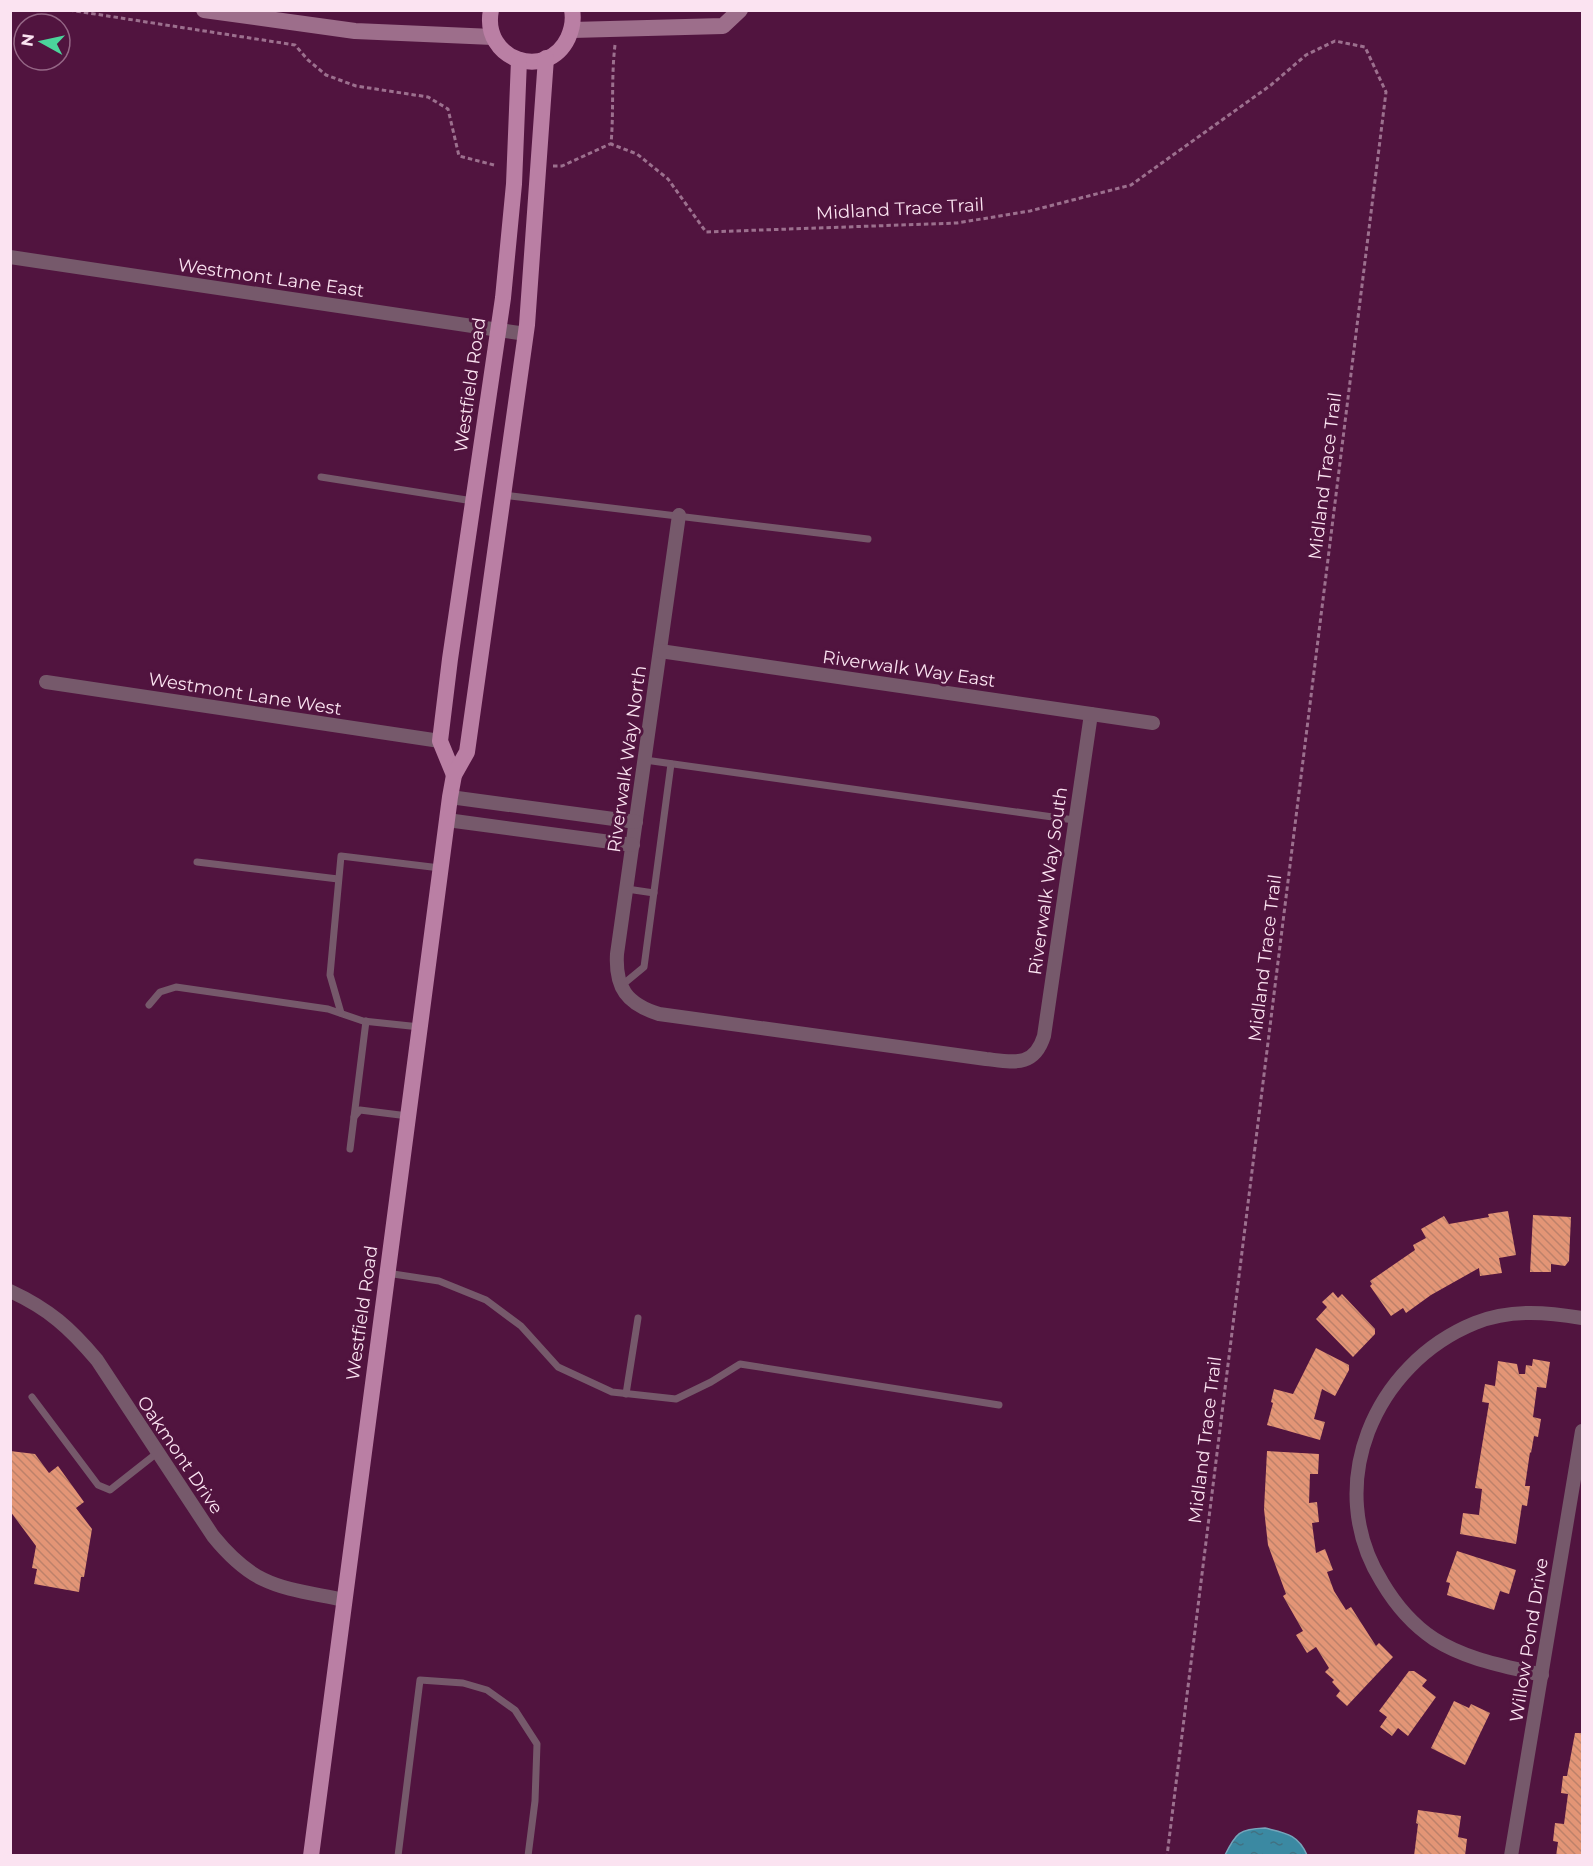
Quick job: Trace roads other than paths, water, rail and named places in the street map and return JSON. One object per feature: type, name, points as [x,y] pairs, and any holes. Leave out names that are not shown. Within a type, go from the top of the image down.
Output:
[{"type":"main road","points":[[204,10],[354,31],[493,38]]},
{"type":"main road","points":[[491,10],[489,20],[493,38],[499,48],[519,60],[536,62],[552,57],[564,45],[572,30],[572,10]]},
{"type":"main road","points":[[572,30],[723,26],[740,10]]},
{"type":"main road","name":"Westfield Road","points":[[311,1856],[450,797],[454,775],[467,752],[526,334],[546,58]]},
{"type":"main road","name":"Westfield Road","points":[[440,741],[498,330],[514,184],[519,60]]},
{"type":"main road","points":[[440,741],[454,775]]},
{"type":"street","name":"Westmont Lane East","points":[[10,257],[526,334]]},
{"type":"street","name":"Riverwalk Way North","points":[[633,1003],[625,995],[621,986],[617,954],[679,515]]},
{"type":"street","name":"Riverwalk Way East","points":[[660,651],[1154,723]]},
{"type":"street","name":"Westmont Lane West","points":[[46,682],[440,741]]},
{"type":"street","name":"Riverwalk Way South","points":[[633,1003],[659,1014],[986,1059],[1015,1062],[1027,1059],[1041,1045],[1045,1028],[1091,714]]},
{"type":"street","points":[[450,797],[636,822]]},
{"type":"street","points":[[447,820],[633,846]]},
{"type":"street","name":"Oakmont Drive","points":[[10,1291],[55,1316],[75,1334],[97,1360],[157,1453],[229,1556],[263,1581],[278,1587],[344,1600]]},
{"type":"street","points":[[1542,1675],[1485,1662],[1462,1653],[1434,1638],[1406,1614],[1391,1597],[1375,1571],[1363,1540],[1357,1507],[1358,1476],[1363,1447],[1372,1418],[1405,1371],[1428,1350],[1452,1334],[1477,1322],[1505,1315],[1544,1312],[1582,1318]]},
{"type":"street","name":"Willow Pond Drive","points":[[1511,1856],[1582,1431]]},
{"type":"lane","points":[[321,477],[474,501]]},
{"type":"lane","points":[[503,495],[868,539]]},
{"type":"lane","points":[[645,760],[1074,820]]},
{"type":"lane","points":[[621,986],[644,967],[671,764]]},
{"type":"lane","points":[[341,1013],[330,975],[341,856],[441,868]]},
{"type":"lane","points":[[197,862],[338,879]]},
{"type":"lane","points":[[627,889],[654,893]]},
{"type":"lane","points":[[149,1005],[160,992],[176,987],[341,1013],[366,1022],[420,1027]]},
{"type":"lane","points":[[350,1149],[366,1022]]},
{"type":"lane","points":[[354,1117],[360,1110],[408,1116]]},
{"type":"lane","points":[[387,1273],[439,1281],[486,1300],[521,1326],[558,1367],[612,1392],[676,1399],[711,1382],[740,1364],[999,1406]]},
{"type":"lane","points":[[626,1394],[638,1318]]},
{"type":"lane","points":[[32,1397],[98,1485],[110,1490],[157,1453]]},
{"type":"lane","points":[[398,1856],[420,1680],[464,1683],[487,1690],[515,1710],[537,1744],[535,1801],[528,1856]]},
{"type":"water","points":[[1265,1828],[1285,1833],[1295,1839],[1307,1855],[1225,1855],[1239,1834]]}]
